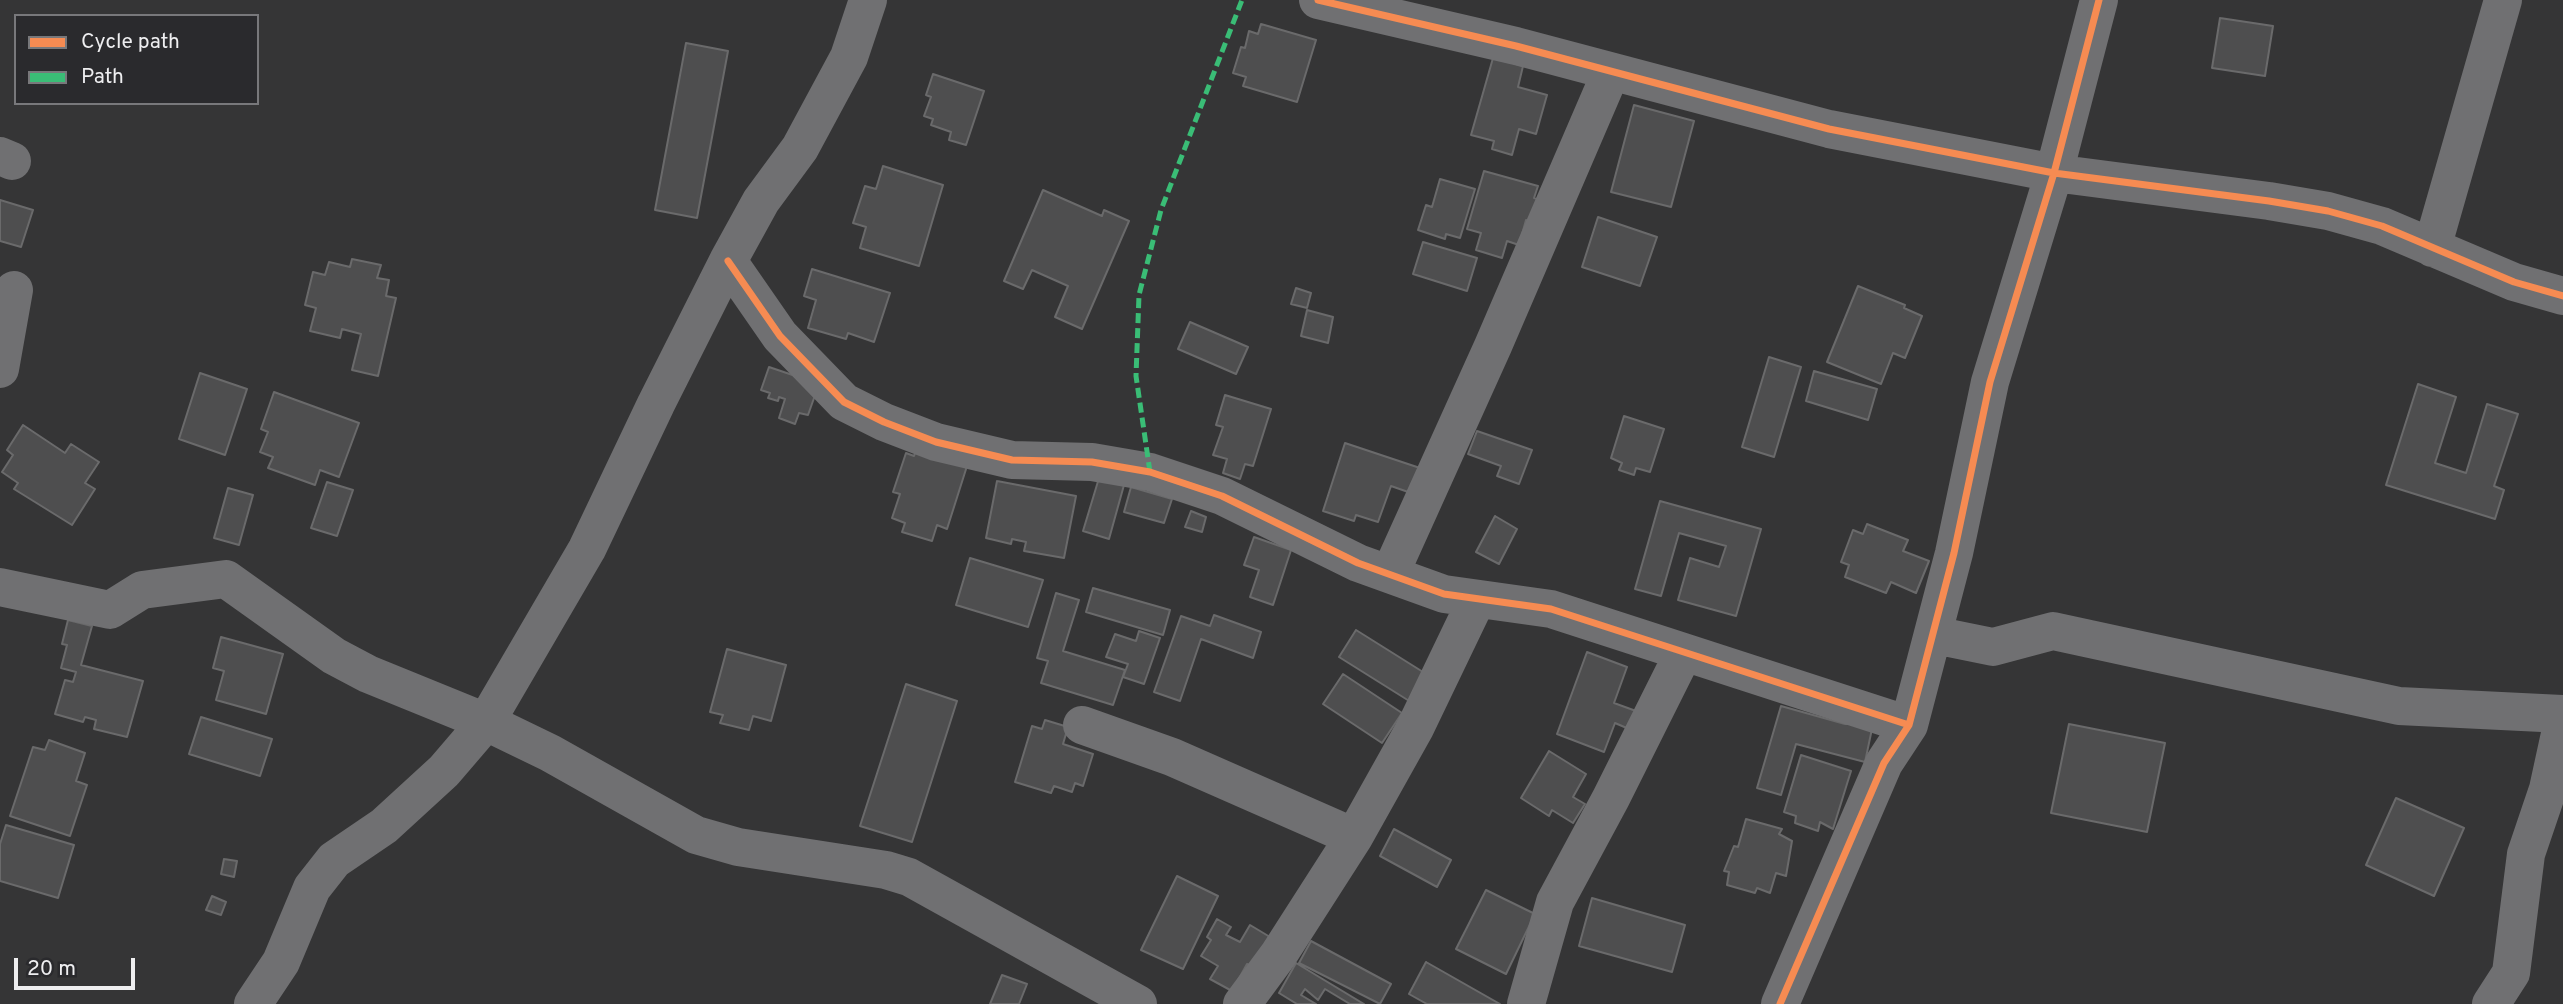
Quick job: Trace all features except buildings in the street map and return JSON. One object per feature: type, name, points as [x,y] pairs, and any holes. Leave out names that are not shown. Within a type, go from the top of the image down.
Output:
[{"type":"street","points":[[253,1004],[281,961],[312,888],[334,860],[384,825],[444,771],[486,722],[587,549],[728,261],[761,201],[800,148],[849,57],[868,0]]},
{"type":"street","points":[[1318,0],[1516,46],[1829,129],[2053,173],[2328,211],[2382,226],[2514,282],[2563,296]]},
{"type":"street","points":[[1780,1004],[1884,763],[1909,725],[1954,553],[1990,382],[2053,173],[2099,0]]},
{"type":"street","points":[[2432,248],[2503,0]]},
{"type":"street","points":[[1390,574],[1493,346],[1611,72]]},
{"type":"street","points":[[728,261],[780,336],[844,402],[884,422],[936,442],[1012,460],[1092,462],[1150,472],[1222,496],[1358,563],[1444,594],[1550,609],[1909,725]]},
{"type":"street","points":[[0,369],[14,290]]},
{"type":"street","points":[[0,587],[110,610],[142,590],[226,579],[334,656],[368,674],[486,722],[551,752],[696,835],[738,847],[886,870],[909,877],[1089,991],[1138,1004]]},
{"type":"street","points":[[1242,1004],[1279,954],[1354,837],[1415,728],[1476,599]]},
{"type":"street","points":[[1934,635],[1993,647],[2053,631],[2399,706],[2563,717],[2548,789],[2526,854],[2511,973],[2491,1004]]},
{"type":"street","points":[[1526,1004],[1555,902],[1683,654]]},
{"type":"street","points":[[1082,724],[1172,757],[1354,837]]},
{"type":"marked path","points":[[1150,472],[1136,376],[1139,295],[1161,210],[1242,0]]},
{"type":"cycle path","points":[[1318,0],[1516,46],[1829,129],[2054,173],[2328,211],[2382,226],[2514,282],[2563,296]]},
{"type":"cycle path","points":[[1780,1004],[1884,763],[1909,725],[1954,553],[1990,382],[2054,173],[2099,0]]},
{"type":"cycle path","points":[[728,261],[780,336],[844,402],[884,422],[936,442],[1012,460],[1092,462],[1150,472],[1222,496],[1358,563],[1444,594],[1551,609],[1909,725]]}]
